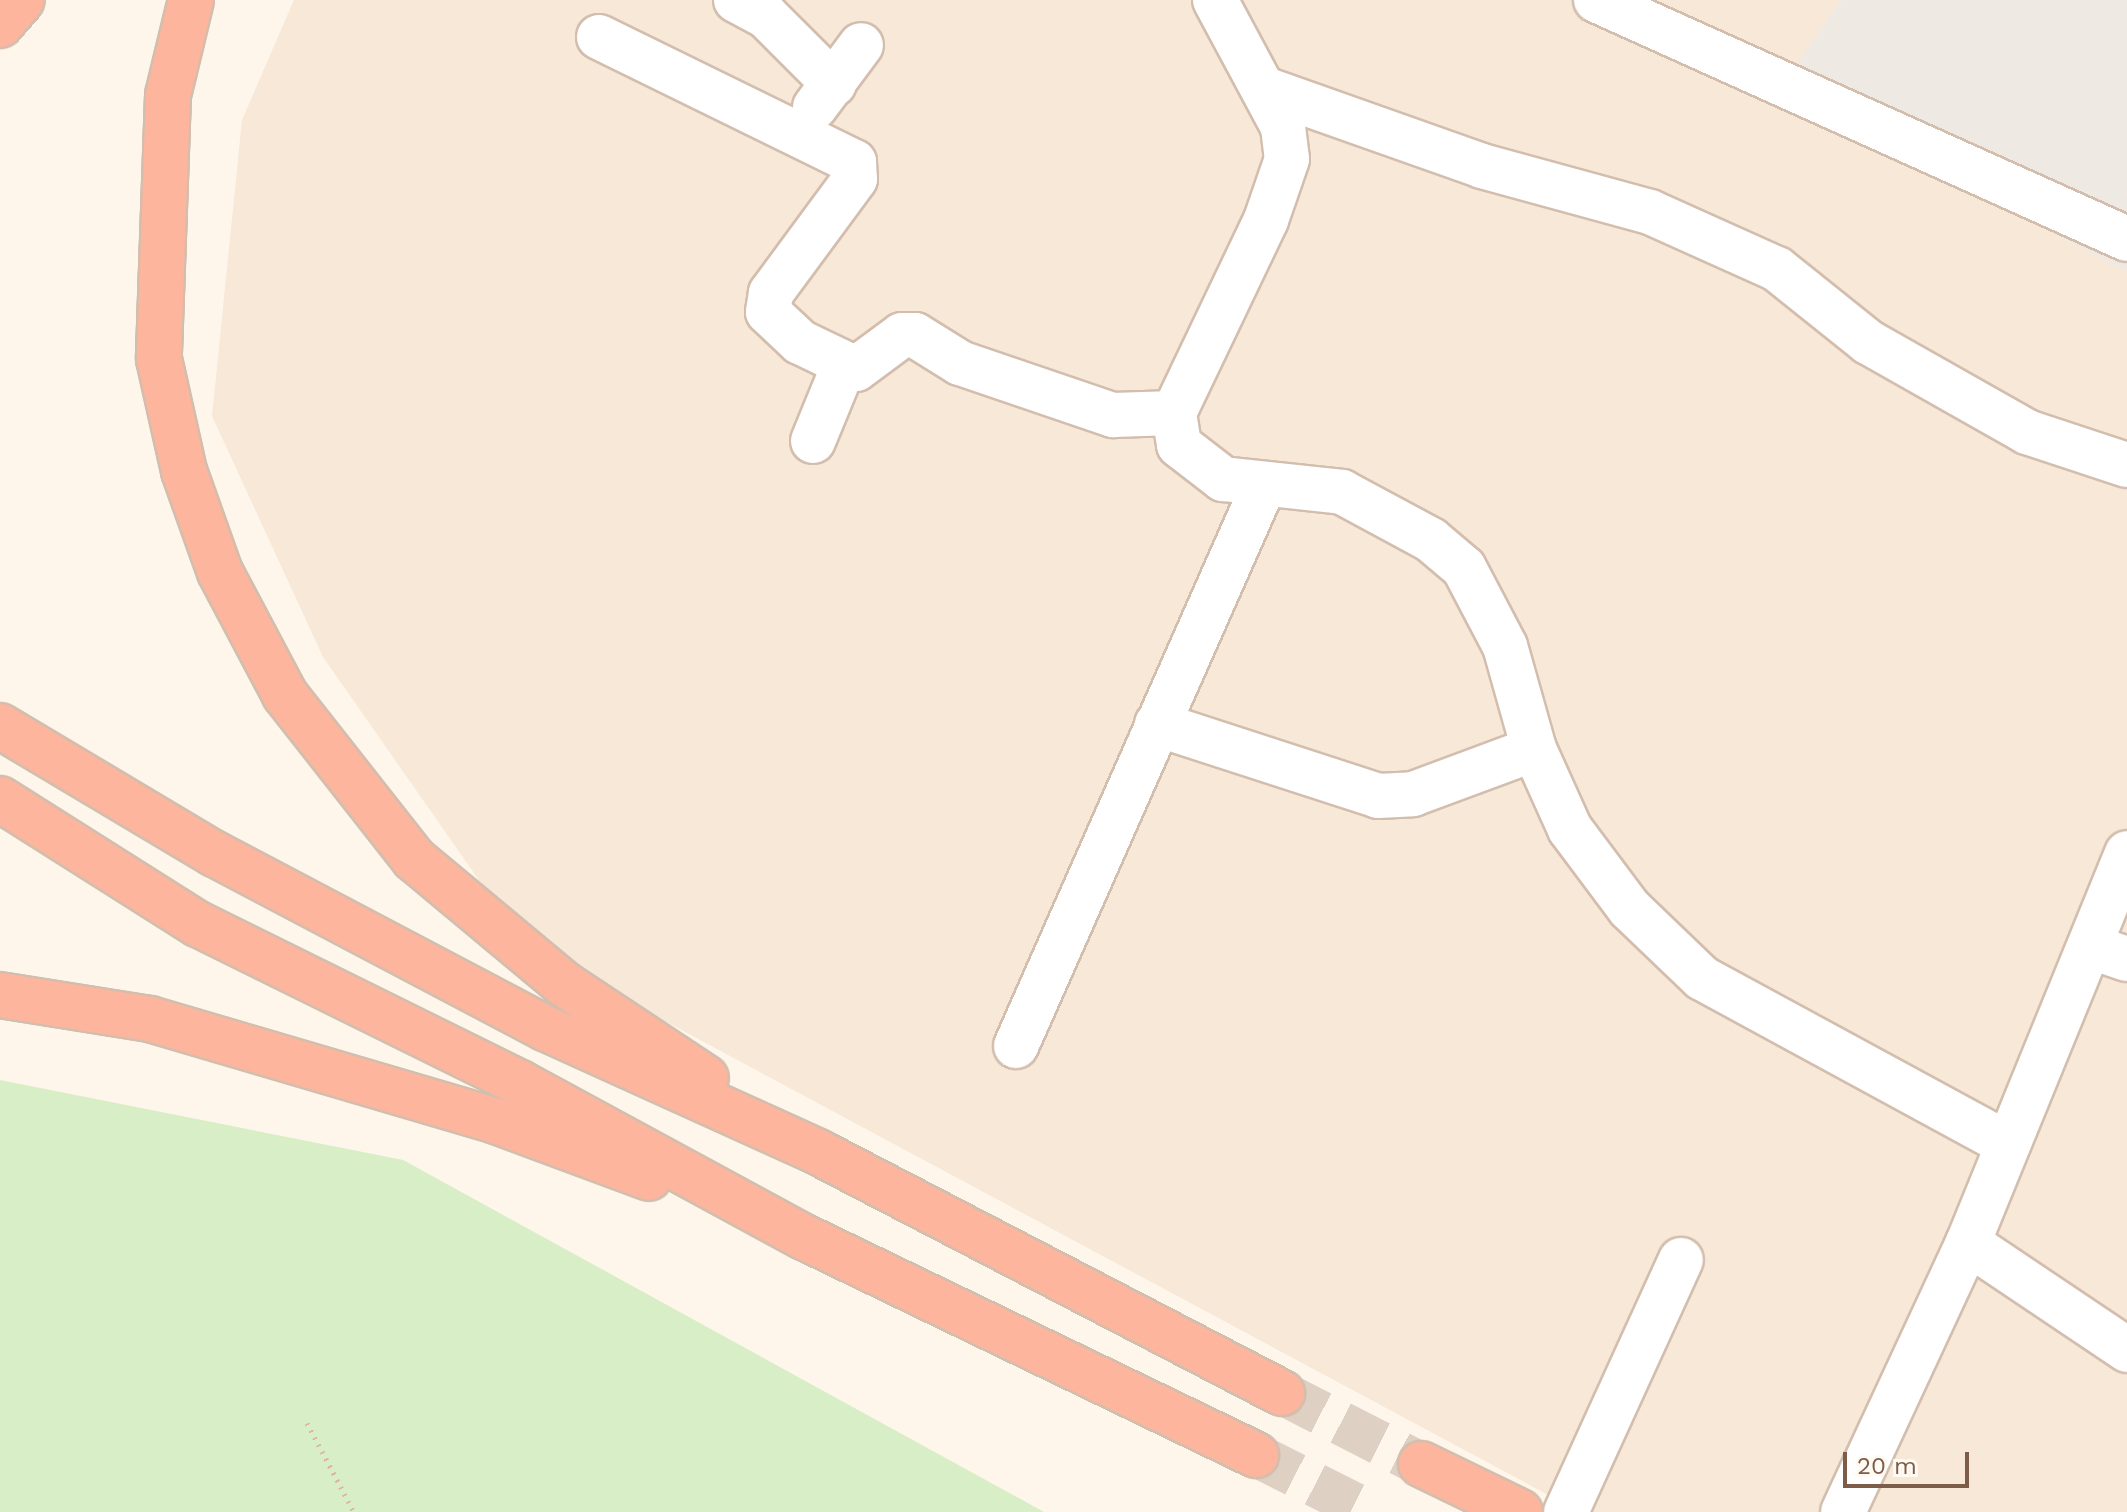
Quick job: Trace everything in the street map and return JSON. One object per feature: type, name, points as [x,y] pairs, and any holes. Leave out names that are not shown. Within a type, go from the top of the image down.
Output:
[{"type":"highway","points":[[0,25],[22,0]]},
{"type":"highway","points":[[191,0],[168,95],[159,359],[184,471],[220,572],[285,695],[414,859],[564,984],[818,1152]]},
{"type":"highway","points":[[0,726],[215,854],[545,1028],[818,1152],[1282,1393]]},
{"type":"highway","points":[[0,799],[198,924],[520,1083],[804,1237],[1256,1455]]},
{"type":"highway","points":[[0,995],[150,1019],[496,1121],[804,1237]]},
{"type":"highway","points":[[1421,1464],[1520,1512]]},
{"type":"street","points":[[736,0],[766,16],[834,84]]},
{"type":"street","points":[[1215,0],[1283,127],[1284,169],[1174,413],[1179,445],[1196,463],[1223,479],[1263,487],[1342,492],[1431,540],[1464,568],[1505,646],[1534,749],[1570,829],[1629,908],[1702,978],[2008,1144]]},
{"type":"street","points":[[1596,0],[2127,239]]},
{"type":"street","points":[[599,37],[795,132],[857,170],[771,293],[768,312],[780,328],[843,368],[856,369],[902,335],[915,335],[973,368],[1113,415],[1174,413]]},
{"type":"street","points":[[795,132],[861,45]]},
{"type":"street","points":[[1265,89],[1482,166],[1650,212],[1777,269],[1868,342],[2027,432],[2127,465]]},
{"type":"street","points":[[813,441],[843,368]]},
{"type":"street","points":[[1016,1046],[1263,487]]},
{"type":"street","points":[[1157,724],[1378,796],[1413,794],[1534,749]]},
{"type":"street","points":[[1843,1512],[1968,1243],[2008,1144],[2110,953],[2127,853]]},
{"type":"street","points":[[1968,1243],[2127,1350]]},
{"type":"street","points":[[1566,1512],[1681,1260]]},
{"type":"path","points":[[307,1423],[354,1512]]},
{"type":"shaded area","points":[[294,0],[1841,0],[1780,90],[2127,272],[2127,1512],[1580,1512],[525,946],[323,657],[212,416],[242,120]]},
{"type":"shaded area","points":[[1841,0],[2127,0],[2127,272],[1779,90]]},
{"type":"green space","points":[[0,1080],[403,1160],[1044,1512],[0,1512]]},
{"type":"tunnel","points":[[1282,1393],[1421,1464]]},
{"type":"tunnel","points":[[1256,1455],[1369,1512]]}]
